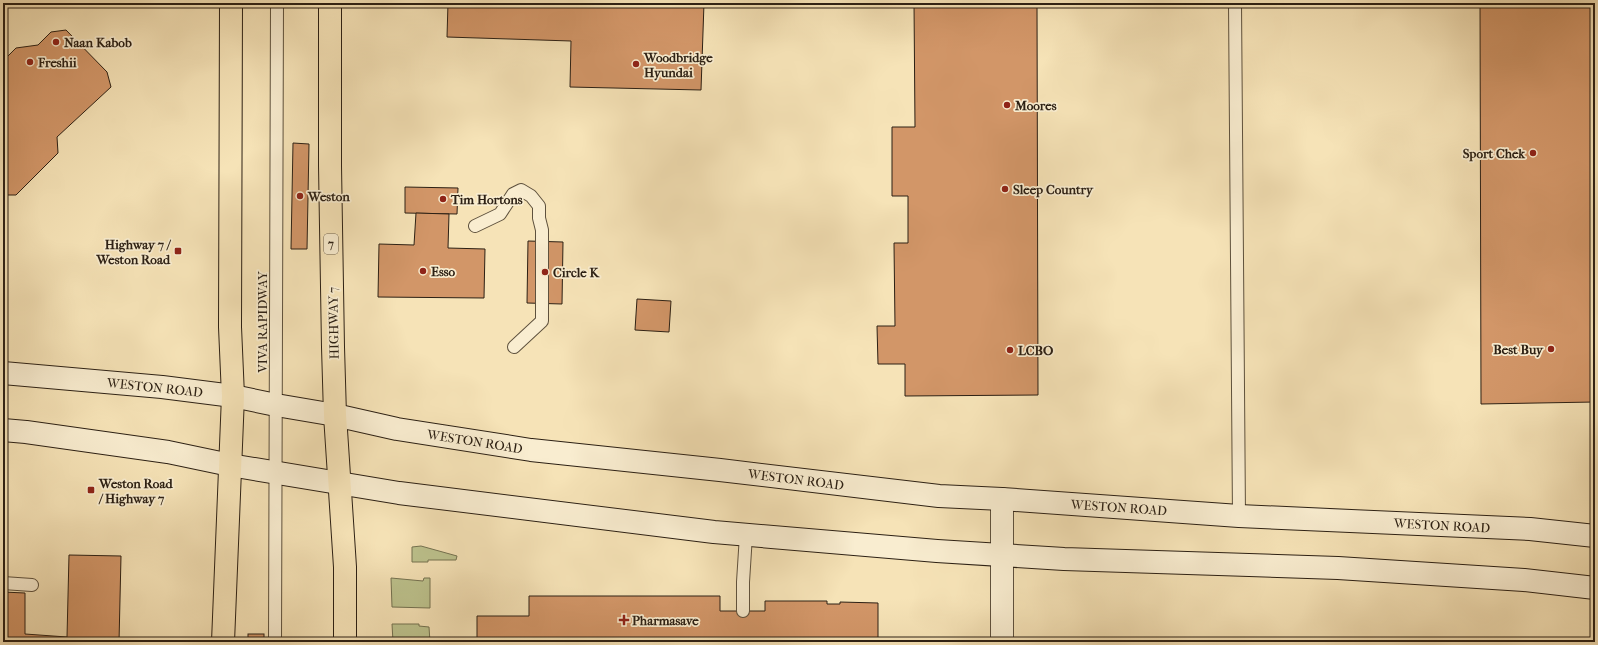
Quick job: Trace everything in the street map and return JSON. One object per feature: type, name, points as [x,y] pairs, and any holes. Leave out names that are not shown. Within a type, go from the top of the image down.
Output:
[{"type":"main road","points":[[223,642],[233,396],[230,327],[231,3]]},
{"type":"main road","name":"HIGHWAY 7","points":[[330,3],[330,174],[336,415],[345,566],[345,642]]},
{"type":"main road","name":"WESTON ROAD","points":[[3,373],[162,387],[233,396],[336,415],[397,429],[531,450],[712,469],[939,496],[1239,516],[1530,529],[1595,536]]},
{"type":"main road","points":[[3,430],[168,452],[230,465],[414,495],[746,534],[938,552],[1064,559],[1338,568],[1524,580],[1595,588]]},
{"type":"main road","points":[[1002,499],[1002,642]]},
{"type":"lane","name":"VIVA RAPIDWAY","points":[[275,642],[277,3]]},
{"type":"lane","points":[[1235,3],[1239,516]]},
{"type":"lane","points":[[475,226],[500,214],[513,194],[521,190],[531,196],[540,206],[539,218],[542,230],[542,320],[514,348]]},
{"type":"lane","points":[[743,611],[746,534]]},
{"type":"lane","points":[[3,583],[32,585]]},
{"type":"green space","points":[[421,546],[457,556],[456,560],[428,560],[428,562],[412,562],[412,547]]},
{"type":"green space","points":[[391,578],[423,581],[424,578],[430,578],[430,608],[392,607]]},
{"type":"green space","points":[[392,624],[419,624],[419,626],[429,627],[430,642],[393,642]]},
{"type":"building","name":"Woodbridge Hyundai","points":[[448,3],[704,3],[701,90],[570,87],[571,41],[447,37]]},
{"type":"building","points":[[914,3],[1037,3],[1038,395],[905,396],[905,364],[878,364],[877,326],[895,326],[894,243],[908,243],[908,196],[892,196],[892,127],[915,127]]},
{"type":"building","points":[[1480,3],[1595,3],[1595,402],[1481,404]]},
{"type":"building","points":[[66,30],[107,72],[111,87],[57,137],[58,153],[16,195],[3,195],[3,61],[16,48],[38,45],[51,32]]},
{"type":"building","name":"Weston","points":[[293,143],[309,144],[307,249],[291,249]]},
{"type":"building","points":[[405,187],[458,188],[457,214],[405,213]]},
{"type":"building","points":[[416,213],[449,214],[448,248],[485,249],[484,298],[378,297],[379,244],[414,245]]},
{"type":"building","name":"Circle K","points":[[528,241],[563,242],[562,304],[527,303]]},
{"type":"building","points":[[637,299],[671,301],[669,332],[635,330]]},
{"type":"building","points":[[69,555],[121,556],[119,642],[3,642],[3,592],[25,593],[25,634],[67,637]]},
{"type":"building","points":[[529,596],[720,596],[720,611],[765,611],[765,601],[827,601],[827,604],[840,604],[840,602],[878,603],[878,641],[945,642],[477,642],[477,616],[529,616]]},
{"type":"building","points":[[248,634],[264,634],[264,642],[248,642]]},
{"type":"place","name":"Naan Kabob","points":[[56,42]]},
{"type":"place","name":"Freshii","points":[[30,62]]},
{"type":"place","name":"Woodbridge Hyundai","points":[[636,64]]},
{"type":"place","name":"Moores","points":[[1007,105]]},
{"type":"place","name":"Sport Chek","points":[[1533,153]]},
{"type":"place","name":"Sleep Country","points":[[1005,189]]},
{"type":"place","name":"Weston","points":[[300,196]]},
{"type":"place","name":"Tim Hortons","points":[[443,199]]},
{"type":"place","name":"Highway 7 / Weston Road","points":[[178,251]]},
{"type":"place","name":"Esso","points":[[423,271]]},
{"type":"place","name":"Circle K","points":[[545,272]]},
{"type":"place","name":"Best Buy","points":[[1551,349]]},
{"type":"place","name":"LCBO","points":[[1010,350]]},
{"type":"place","name":"Weston Road / Highway 7","points":[[91,490]]},
{"type":"place","name":"Pharmasave","points":[[624,620]]}]
